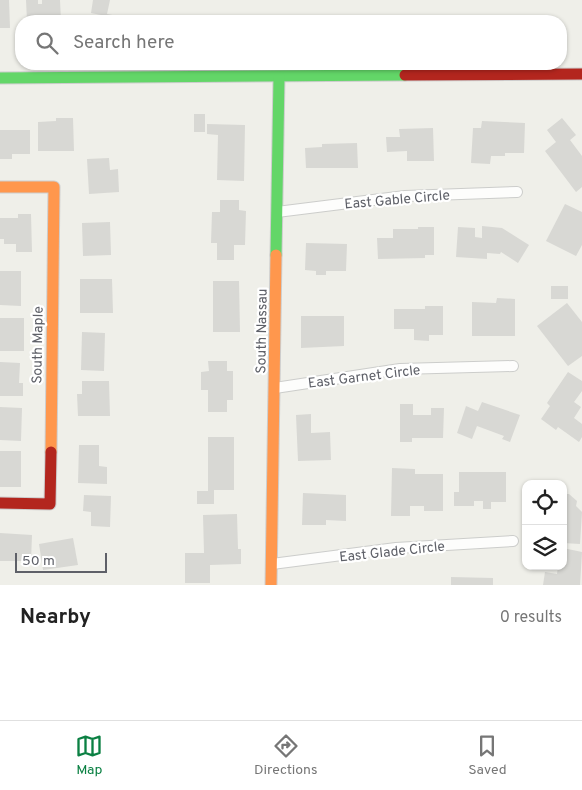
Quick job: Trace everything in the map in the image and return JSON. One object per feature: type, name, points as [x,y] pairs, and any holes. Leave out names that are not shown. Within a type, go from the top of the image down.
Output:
[{"type":"street","points":[[0,78],[582,74]]},
{"type":"street","name":"South Nassau","points":[[271,585],[279,77]]},
{"type":"street","name":"South Maple","points":[[0,187],[54,187],[50,504],[0,503]]},
{"type":"street","name":"East Gable Circle","points":[[277,212],[405,196],[517,192]]},
{"type":"street","name":"East Garnet Circle","points":[[275,388],[400,369],[513,366]]},
{"type":"street","name":"East Glade Circle","points":[[272,564],[396,548],[513,541]]},
{"type":"building","points":[[0,0],[9,0],[10,28],[0,28]]},
{"type":"building","points":[[26,0],[38,0],[38,4],[42,4],[42,0],[60,0],[61,15],[27,15]]},
{"type":"building","points":[[93,0],[110,0],[107,14],[112,15],[91,13]]},
{"type":"building","points":[[194,114],[205,114],[205,132],[194,132]]},
{"type":"building","points":[[56,118],[73,118],[74,151],[38,151],[38,122],[56,121]]},
{"type":"building","points":[[562,118],[576,135],[570,140],[582,156],[582,187],[576,192],[545,151],[556,142],[547,130]]},
{"type":"building","points":[[482,121],[525,123],[524,153],[505,153],[505,156],[491,156],[490,164],[471,163],[473,128],[481,128]]},
{"type":"building","points":[[207,124],[245,125],[244,181],[217,180],[218,135],[207,134]]},
{"type":"building","points":[[433,128],[434,161],[407,161],[407,151],[387,152],[386,137],[400,137],[399,129]]},
{"type":"building","points":[[0,130],[30,130],[30,154],[12,154],[12,159],[0,159]]},
{"type":"building","points":[[357,143],[358,168],[306,168],[305,148],[322,147],[322,144]]},
{"type":"building","points":[[109,158],[110,170],[118,169],[119,192],[89,194],[87,159]]},
{"type":"building","points":[[220,200],[239,200],[239,210],[246,211],[245,245],[234,245],[234,260],[217,260],[217,243],[211,243],[212,212],[220,212]]},
{"type":"building","points":[[565,204],[582,212],[582,245],[576,256],[546,241]]},
{"type":"building","points":[[18,214],[31,214],[32,252],[16,252],[16,244],[4,244],[4,239],[0,239],[0,218],[18,218]]},
{"type":"building","points":[[110,222],[111,255],[83,256],[82,223]]},
{"type":"building","points":[[482,226],[502,228],[529,245],[518,263],[501,252],[500,254],[487,253],[487,259],[456,257],[458,227],[475,228],[475,237],[482,238]]},
{"type":"building","points":[[418,227],[434,227],[434,255],[425,255],[425,258],[378,259],[377,238],[393,238],[393,229],[418,229]]},
{"type":"building","points":[[306,243],[347,244],[346,271],[326,271],[326,275],[316,275],[316,271],[305,270]]},
{"type":"building","points":[[0,271],[21,271],[21,306],[0,305]]},
{"type":"building","points":[[80,279],[112,279],[113,313],[80,313]]},
{"type":"building","points":[[213,281],[239,281],[240,332],[213,332]]},
{"type":"building","points":[[551,286],[568,286],[568,299],[551,299]]},
{"type":"building","points":[[497,298],[515,299],[515,336],[472,336],[472,302],[496,303]]},
{"type":"building","points":[[567,303],[582,322],[582,356],[568,366],[537,326]]},
{"type":"building","points":[[425,306],[443,306],[443,335],[429,335],[429,341],[414,340],[414,329],[394,329],[394,309],[425,309]]},
{"type":"building","points":[[301,316],[344,316],[344,346],[301,348]]},
{"type":"building","points":[[0,318],[24,318],[24,351],[0,351]]},
{"type":"building","points":[[82,332],[105,333],[104,371],[81,370]]},
{"type":"building","points":[[208,361],[227,361],[227,371],[233,371],[233,400],[227,400],[227,412],[208,412],[208,390],[201,390],[201,372],[209,371]]},
{"type":"building","points":[[0,362],[20,363],[19,383],[23,383],[23,396],[0,396]]},
{"type":"building","points":[[568,372],[582,381],[582,391],[574,402],[581,407],[574,418],[582,424],[582,437],[579,442],[558,427],[556,430],[541,419],[550,406],[547,403]]},
{"type":"building","points":[[82,381],[109,381],[110,416],[78,416],[77,394],[82,394]]},
{"type":"building","points":[[482,402],[520,415],[510,442],[502,439],[504,436],[477,426],[472,439],[457,433],[466,406],[478,411]]},
{"type":"building","points":[[400,404],[413,404],[413,415],[431,415],[431,408],[444,408],[443,438],[412,438],[412,442],[400,442]]},
{"type":"building","points":[[0,407],[22,408],[21,441],[0,440]]},
{"type":"building","points":[[311,414],[311,433],[330,432],[331,460],[298,461],[296,415]]},
{"type":"building","points":[[208,437],[234,437],[234,490],[214,490],[214,504],[197,504],[197,491],[208,491]]},
{"type":"building","points":[[79,445],[99,445],[99,466],[107,467],[107,484],[78,483]]},
{"type":"building","points":[[0,451],[21,451],[21,487],[0,487]]},
{"type":"building","points":[[392,468],[415,469],[415,474],[443,474],[443,511],[424,511],[424,506],[410,506],[410,516],[391,516]]},
{"type":"building","points":[[459,472],[506,472],[506,502],[491,502],[491,509],[483,509],[483,501],[474,501],[474,506],[454,506],[454,492],[459,492]]},
{"type":"building","points":[[303,493],[346,495],[346,521],[326,520],[326,525],[302,525]]},
{"type":"building","points":[[567,494],[577,501],[576,506],[582,512],[580,544],[567,543]]},
{"type":"building","points":[[84,495],[111,496],[110,527],[91,526],[91,512],[83,511]]},
{"type":"building","points":[[237,514],[238,549],[241,549],[241,564],[210,565],[210,583],[185,583],[185,553],[204,553],[203,515]]},
{"type":"building","points":[[0,533],[32,535],[31,561],[0,561]]},
{"type":"building","points":[[73,538],[78,565],[43,570],[39,544]]},
{"type":"building","points":[[567,549],[582,552],[580,585],[543,585],[545,572],[557,574],[558,570],[567,570]]},
{"type":"building","points":[[451,577],[493,578],[493,585],[451,585]]},
{"type":"traffic: fast","points":[[0,78],[405,75]]},
{"type":"traffic: fast","points":[[276,255],[279,77]]},
{"type":"traffic: slow","points":[[0,187],[54,187],[51,452]]},
{"type":"traffic: slow","points":[[271,585],[276,255]]},
{"type":"traffic: jam","points":[[405,75],[582,74]]},
{"type":"traffic: jam","points":[[0,503],[50,504],[51,452]]}]
